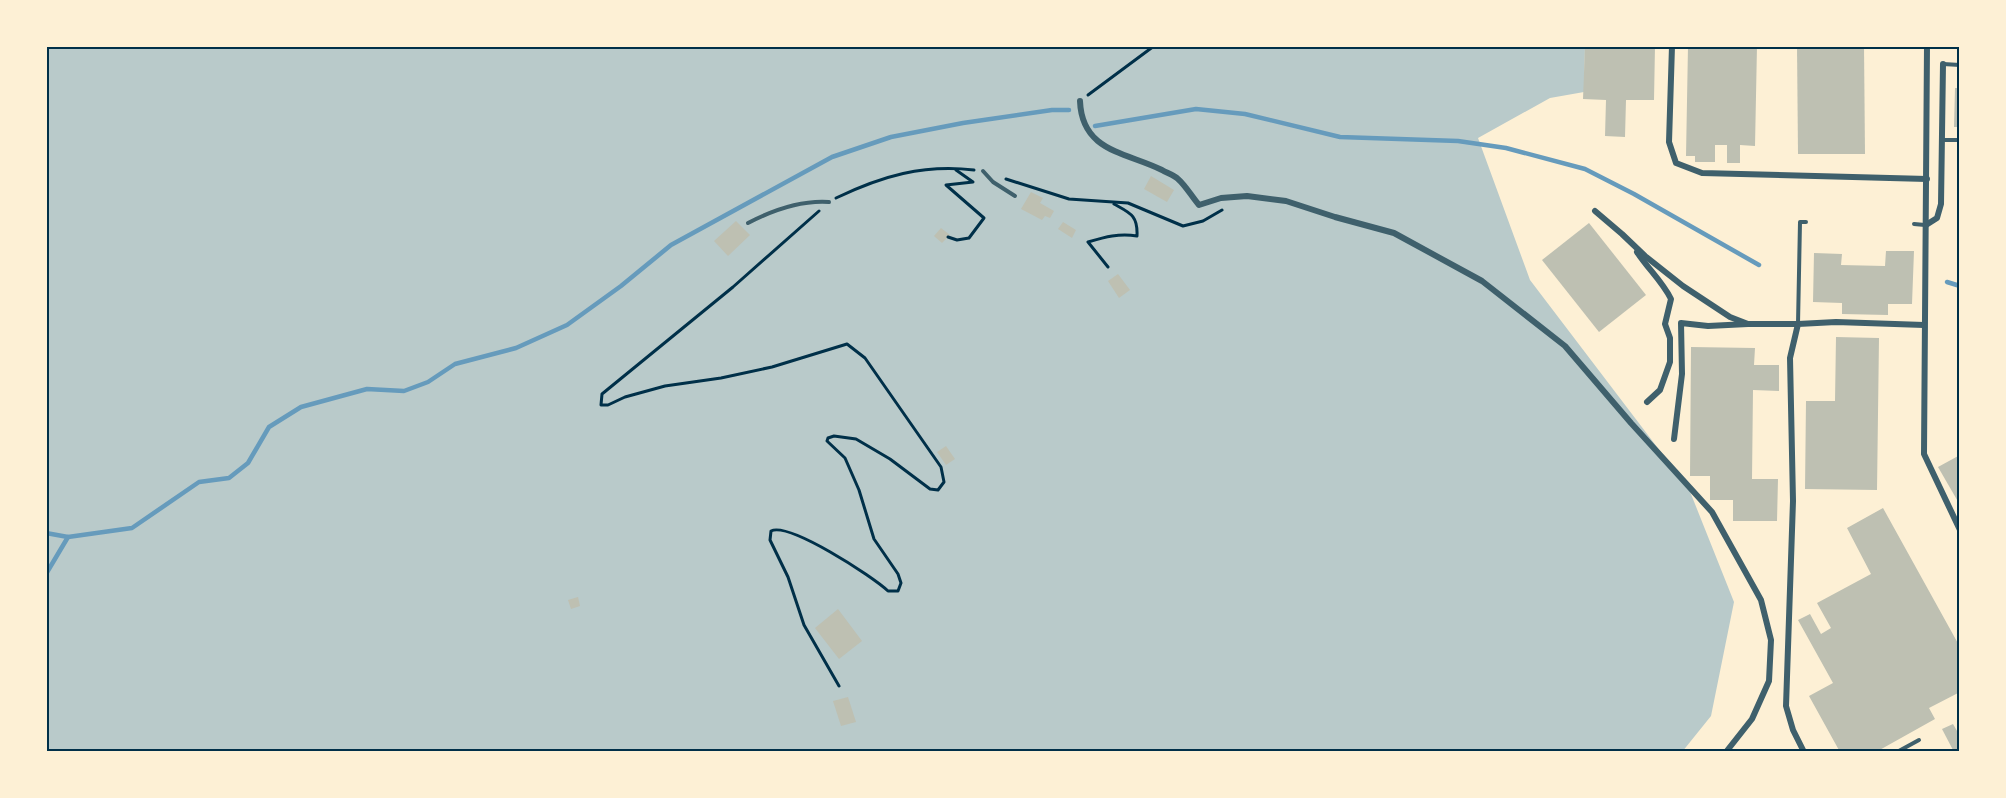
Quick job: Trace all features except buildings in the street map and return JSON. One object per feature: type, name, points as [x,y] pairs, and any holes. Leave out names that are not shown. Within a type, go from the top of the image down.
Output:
[{"type":"street","points":[[1672,46],[1669,142],[1676,163],[1702,173],[1927,178]]},
{"type":"street","points":[[1927,46],[1924,454],[1959,530]]},
{"type":"street","points":[[1926,225],[1937,218],[1941,204],[1944,64]]},
{"type":"street","points":[[1080,101],[1081,118],[1094,138],[1119,155],[1150,165],[1178,178],[1198,205],[1221,198],[1247,196],[1287,201],[1335,218],[1394,233],[1482,281],[1565,346],[1712,512],[1761,600],[1771,640],[1769,681],[1752,718],[1726,752]]},
{"type":"street","points":[[1595,212],[1683,286],[1730,317],[1748,324]]},
{"type":"street","points":[[1629,241],[1647,267],[1664,283],[1671,299],[1665,324],[1670,338],[1670,362],[1660,390],[1647,402]]},
{"type":"street","points":[[1674,438],[1682,374],[1681,323],[1708,326],[1836,322],[1924,325]]},
{"type":"street","points":[[1798,324],[1790,358],[1792,512],[1786,706],[1793,730],[1804,752]]},
{"type":"lane","points":[[1944,64],[1959,65]]},
{"type":"lane","points":[[1943,140],[1959,140]]},
{"type":"lane","points":[[983,171],[993,182],[1015,196]]},
{"type":"lane","points":[[748,223],[766,213],[789,206],[813,201],[830,201]]},
{"type":"lane","points":[[1798,324],[1800,222],[1806,222]]},
{"type":"lane","points":[[1914,224],[1926,225]]},
{"type":"lane","points":[[1897,752],[1919,740]]},
{"type":"path","points":[[1080,101],[1155,46]]},
{"type":"path","points":[[948,237],[957,240],[969,238],[984,218],[946,185],[973,182],[955,169]]},
{"type":"path","points":[[839,686],[804,626],[788,577],[770,540],[771,531],[782,530],[798,536],[868,575],[888,591],[898,591],[901,583],[874,539],[859,490],[845,458],[827,441],[828,438],[834,436],[856,439],[890,459],[930,489],[938,490],[944,482],[941,466],[865,358],[848,344],[743,374],[665,386],[625,397],[608,405],[601,405],[602,394],[733,287],[830,201],[865,184],[906,171],[955,169],[983,171],[1069,199],[1128,203],[1183,226],[1203,221],[1223,209]]},
{"type":"path","points":[[1108,267],[1088,242],[1110,235],[1137,236],[1138,224],[1131,213],[1112,202]]},
{"type":"shaded area","points":[[46,47],[1585,47],[1584,92],[1550,98],[1478,138],[1530,280],[1689,489],[1734,602],[1711,716],[1682,752],[47,751]]},
{"type":"waterway","points":[[1095,126],[1196,109],[1245,114],[1340,137],[1458,141],[1506,148],[1585,169],[1759,265]]},
{"type":"waterway","points":[[46,533],[68,537],[132,528],[199,482],[229,478],[248,463],[269,427],[301,407],[367,389],[404,391],[428,382],[455,364],[516,348],[567,325],[621,286],[671,245],[832,157],[891,137],[963,123],[1052,110],[1069,110]]},
{"type":"waterway","points":[[1947,282],[1960,286]]},
{"type":"waterway","points":[[46,574],[68,537]]}]
